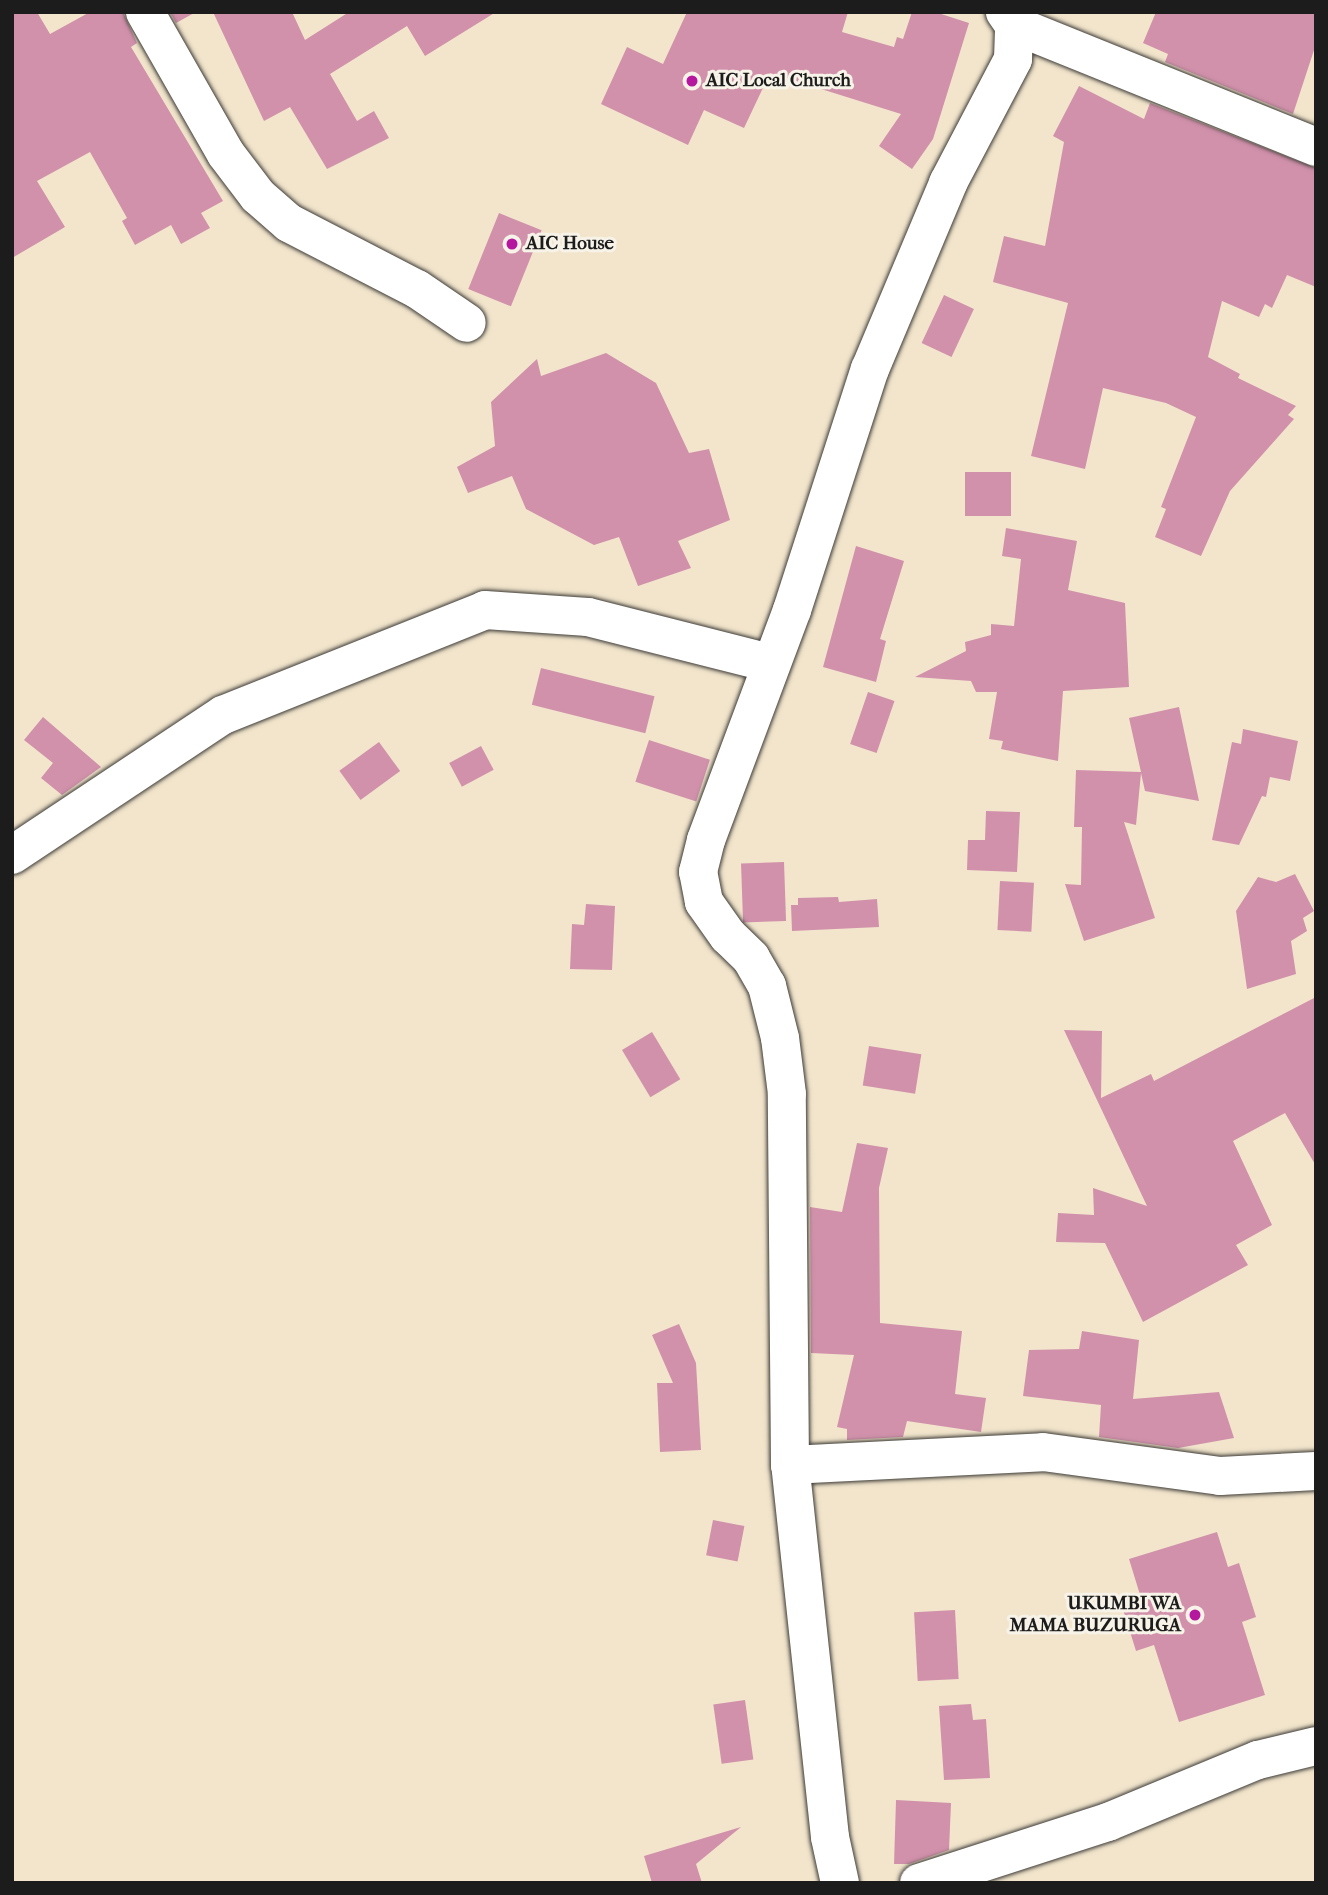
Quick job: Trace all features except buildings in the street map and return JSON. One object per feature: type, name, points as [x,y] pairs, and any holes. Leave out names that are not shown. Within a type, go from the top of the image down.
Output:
[{"type":"street","points":[[145,12],[226,153],[258,196],[289,223],[417,289],[467,323]]},
{"type":"street","points":[[840,1883],[830,1837],[790,1465],[787,1104],[780,1038],[767,986],[751,958],[728,936],[704,902],[698,872],[870,369],[948,183],[1013,59],[1009,19],[1316,148]]},
{"type":"street","points":[[12,855],[53,833],[223,715],[485,610],[588,617],[770,663]]},
{"type":"street","points":[[790,1465],[1043,1452],[1220,1476],[1316,1471]]},
{"type":"street","points":[[919,1883],[1108,1822],[1258,1760],[1316,1746]]},
{"type":"place","name":"AIC Local Church","points":[[692,81]]},
{"type":"place","name":"AIC House","points":[[512,244]]},
{"type":"place","name":"UKUMBI WA MAMA BUZURUGA","points":[[1195,1615]]}]
